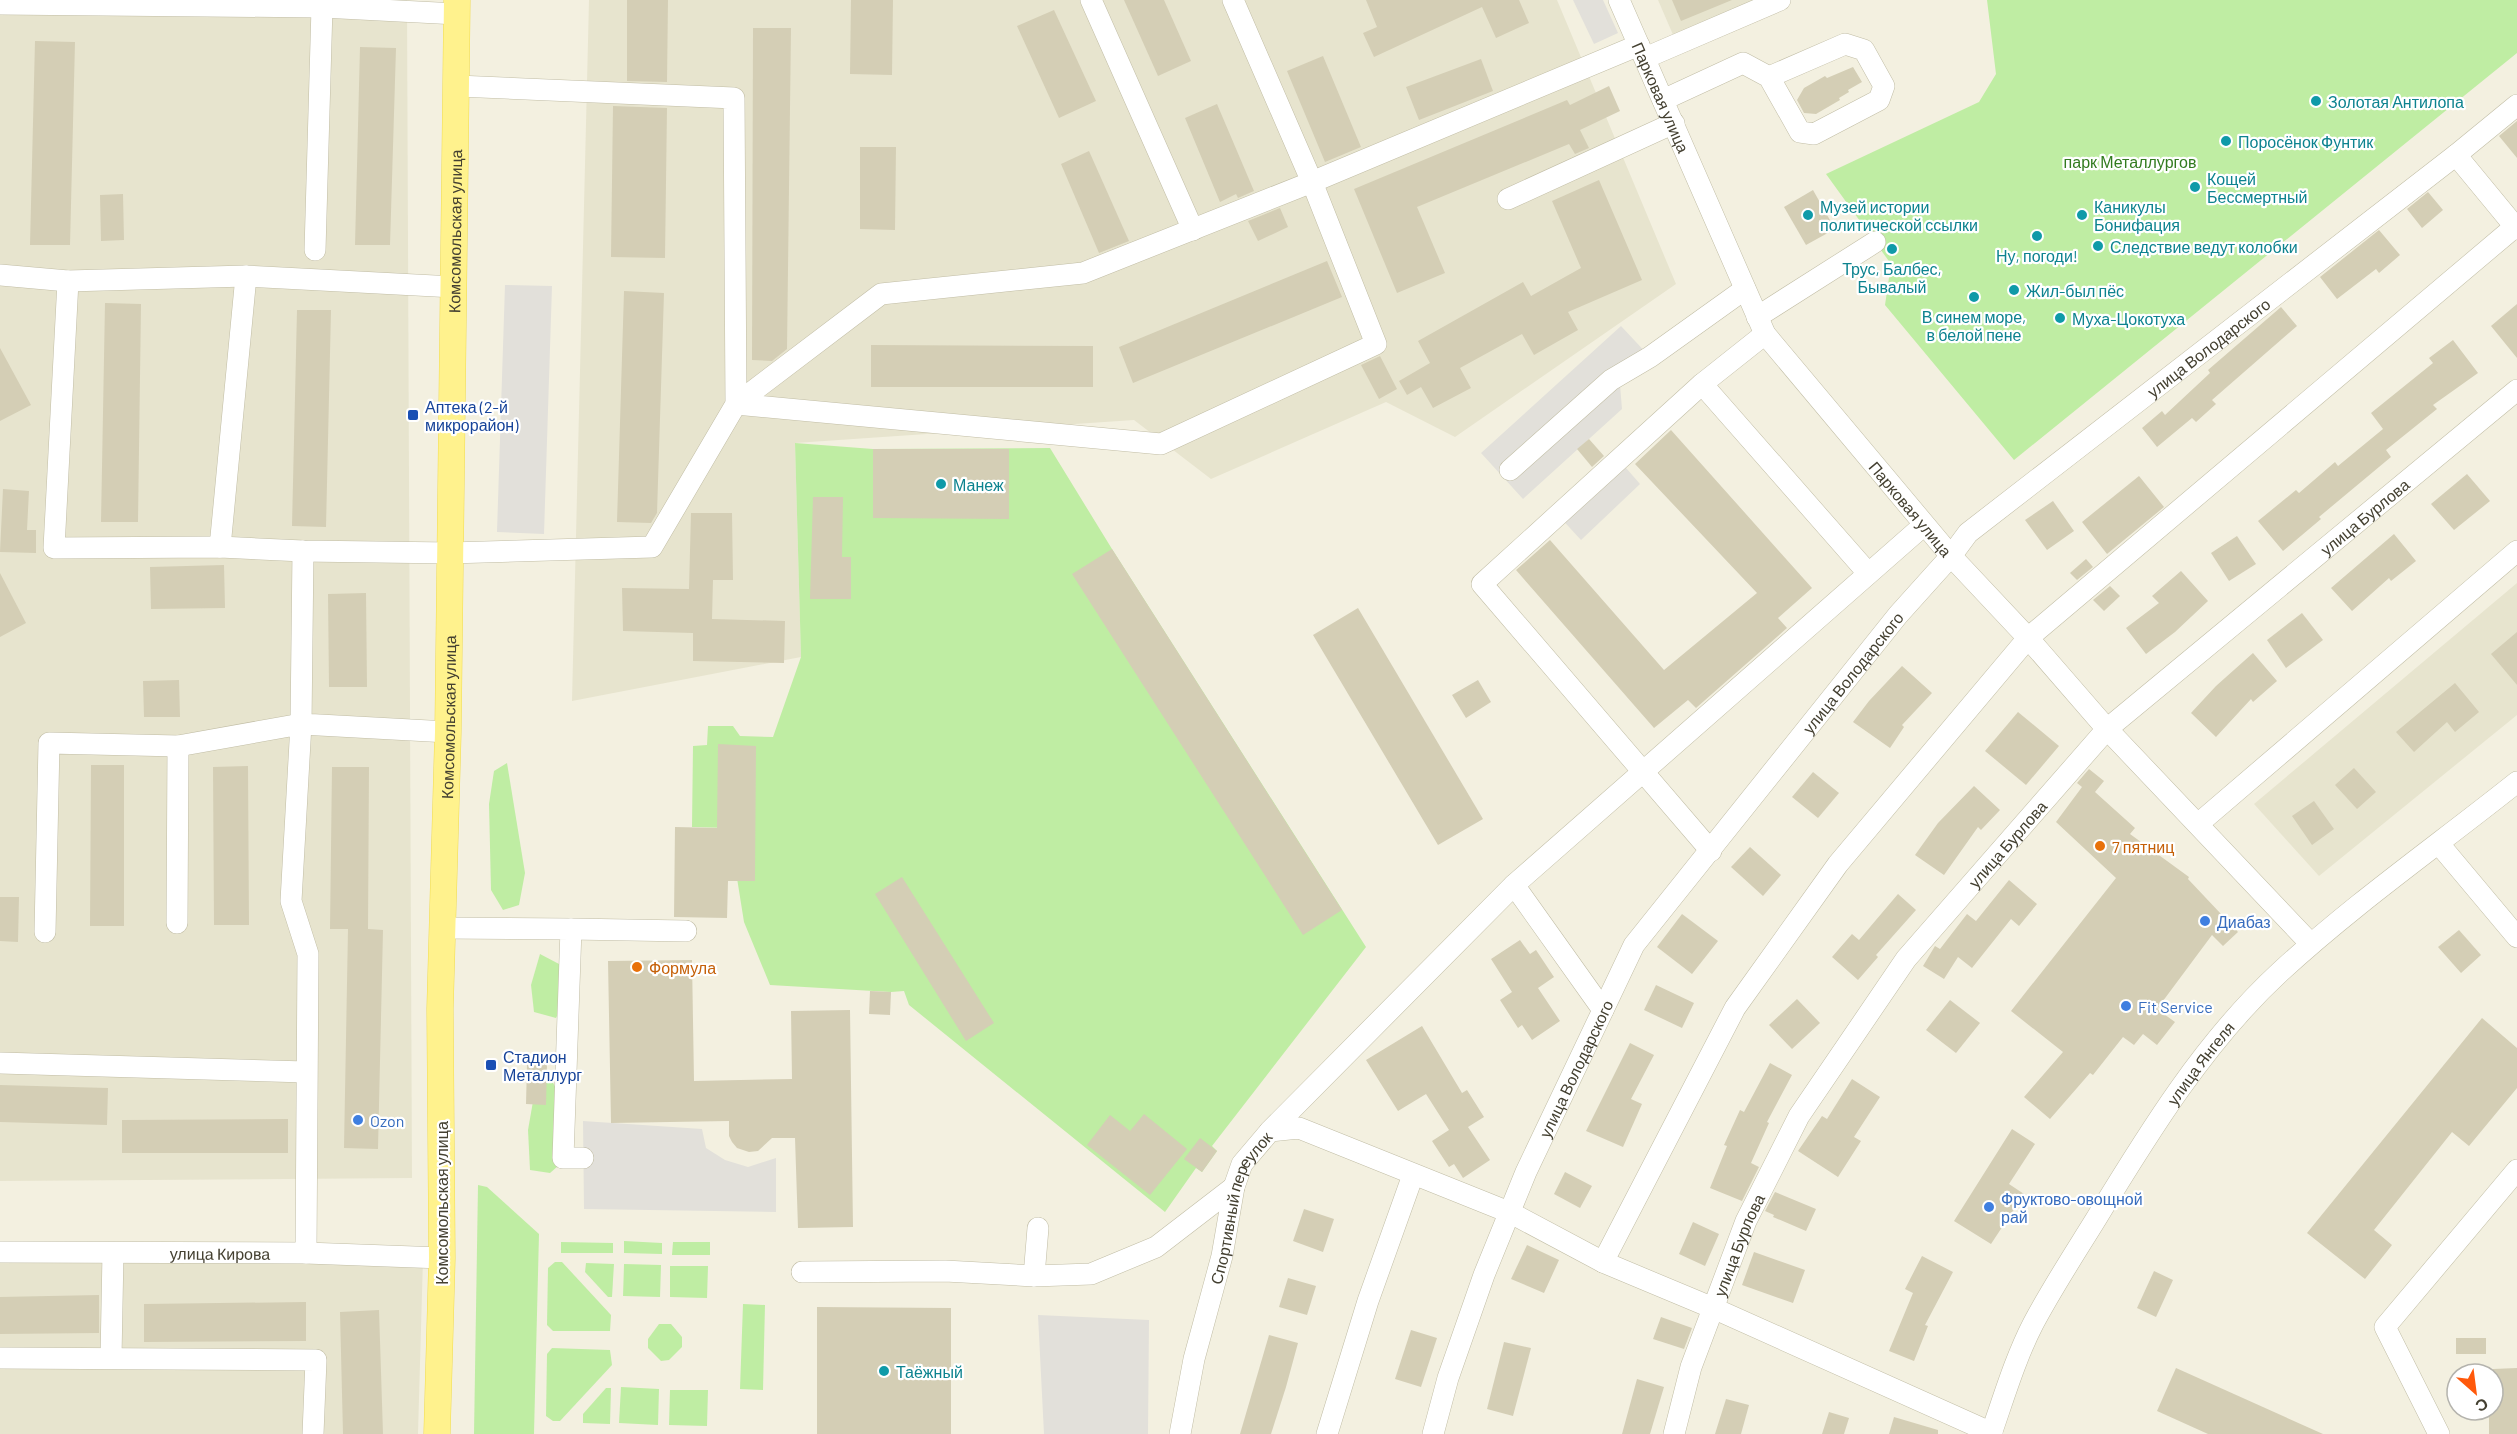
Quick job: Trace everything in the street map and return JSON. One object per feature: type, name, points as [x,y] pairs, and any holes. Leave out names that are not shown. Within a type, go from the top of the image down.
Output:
[{"type":"main road","name":"Комсомольская улица","points":[[437,1434],[442,1258],[440,1009],[448,732],[457,7]]},
{"type":"street","points":[[1091,0],[1192,230]]},
{"type":"street","points":[[736,404],[1161,444],[1376,344],[1312,182],[1233,0]]},
{"type":"street","name":"Парковая улица","points":[[1619,0],[1761,326],[1951,556],[2028,638],[2107,729],[2311,944]]},
{"type":"street","points":[[68,281],[54,549],[220,547],[303,551],[450,553],[652,547],[736,404],[881,294],[1083,273],[1642,51],[1779,0]]},
{"type":"street","points":[[315,250],[318,3]]},
{"type":"street","points":[[0,4],[318,3],[457,7]]},
{"type":"street","points":[[1663,100],[1743,63],[1769,77],[1800,132],[1814,134],[1879,100],[1884,86],[1864,50],[1845,44],[1769,77]]},
{"type":"street","points":[[457,86],[734,98],[736,404]]},
{"type":"street","name":"улица Володарского","points":[[1433,1434],[1448,1378],[1484,1275],[1526,1172],[1634,945],[1898,615],[1951,556],[1968,532],[2456,155],[2517,105]]},
{"type":"street","points":[[1508,199],[1674,123]]},
{"type":"street","points":[[1603,1262],[1735,1008],[1838,864],[2028,638],[2516,227],[2456,155]]},
{"type":"street","points":[[1711,851],[1482,584],[1702,384],[1761,326],[1875,242]]},
{"type":"street","points":[[0,275],[68,281],[246,276],[454,287]]},
{"type":"street","points":[[220,547],[246,276]]},
{"type":"street","points":[[1510,470],[1611,380],[1650,357],[1745,289]]},
{"type":"street","points":[[1702,384],[1868,573]]},
{"type":"street","name":"улица Бурлова","points":[[1674,1434],[1691,1367],[1746,1221],[1799,1116],[1906,959],[2107,729],[2517,390]]},
{"type":"street","points":[[1270,1131],[1514,885],[1924,525]]},
{"type":"street","points":[[303,551],[302,724],[291,901],[308,954],[306,1253]]},
{"type":"street","points":[[2198,824],[2517,551]]},
{"type":"street","points":[[45,932],[49,743],[178,746],[302,724],[448,732]]},
{"type":"street","points":[[177,922],[178,746]]},
{"type":"street","name":"улица Янгеля","points":[[1991,1434],[2014,1368],[2033,1325],[2129,1166],[2202,1060],[2243,1010],[2278,973],[2367,896],[2439,844],[2517,782]]},
{"type":"street","points":[[2439,844],[2517,937]]},
{"type":"street","points":[[1514,885],[1603,1010]]},
{"type":"street","points":[[443,928],[686,931]]},
{"type":"street","points":[[571,929],[563,1158],[583,1158]]},
{"type":"street","points":[[0,1063],[306,1072]]},
{"type":"street","name":"Спортивный переулок","points":[[1180,1434],[1194,1359],[1222,1256],[1234,1187],[1242,1164],[1270,1131],[1299,1128],[1511,1213],[1603,1262],[1713,1308],[1991,1434]]},
{"type":"street","points":[[2439,1434],[2385,1327],[2517,1170]]},
{"type":"street","points":[[1328,1434],[1368,1301],[1413,1175]]},
{"type":"street","points":[[802,1272],[945,1271],[1034,1276],[1091,1274],[1156,1246],[1234,1187]]},
{"type":"street","points":[[1034,1276],[1038,1228]]},
{"type":"street","name":"улица Кирова","points":[[0,1252],[306,1253],[442,1258]]},
{"type":"street","points":[[111,1358],[113,1253]]},
{"type":"street","points":[[0,1358],[316,1360],[313,1434]]},
{"type":"shaded area","points":[[0,0],[407,0],[412,1178],[0,1181]]},
{"type":"shaded area","points":[[589,0],[1557,0],[1676,284],[1455,437],[1386,402],[1211,479],[1134,420],[795,443],[801,657],[572,701]]},
{"type":"shaded area","points":[[1573,0],[1603,0],[1618,33],[1594,44]]},
{"type":"shaded area","points":[[1658,0],[1760,0],[1674,37]]},
{"type":"shaded area","points":[[505,285],[552,286],[544,534],[497,532]]},
{"type":"shaded area","points":[[1621,326],[1650,357],[1620,385],[1622,409],[1523,499],[1481,453]]},
{"type":"shaded area","points":[[1619,460],[1640,484],[1581,540],[1558,515]]},
{"type":"shaded area","points":[[2517,583],[2517,715],[2319,876],[2254,804]]},
{"type":"shaded area","points":[[583,1121],[702,1129],[706,1148],[725,1160],[748,1167],[776,1158],[776,1212],[584,1209]]},
{"type":"shaded area","points":[[0,1258],[423,1259],[418,1434],[0,1434]]},
{"type":"shaded area","points":[[1038,1315],[1149,1320],[1148,1434],[1044,1434]]},
{"type":"green space","name":"парк Металлургов","points":[[1987,0],[2517,0],[2517,53],[2014,460],[1885,305],[1891,264],[1826,174],[1979,102],[1996,74]]},
{"type":"green space","points":[[795,443],[873,449],[1050,448],[1366,947],[1212,1146],[1217,1151],[1202,1172],[1196,1168],[1165,1212],[909,1005],[904,991],[770,985],[744,922],[729,828],[692,827],[693,746],[707,745],[708,726],[733,726],[740,736],[773,737],[801,657]]},
{"type":"green space","points":[[507,763],[525,873],[519,905],[503,910],[491,890],[489,804],[494,771]]},
{"type":"green space","points":[[540,954],[559,964],[562,1006],[556,1018],[534,1012],[531,985]]},
{"type":"green space","points":[[551,1079],[561,1098],[558,1166],[550,1173],[530,1170],[528,1130],[535,1090]]},
{"type":"green space","points":[[478,1185],[487,1187],[539,1234],[534,1434],[474,1434]]},
{"type":"green space","points":[[624,1241],[662,1243],[662,1254],[624,1253]]},
{"type":"green space","points":[[561,1242],[613,1243],[613,1253],[561,1253]]},
{"type":"green space","points":[[673,1242],[710,1242],[710,1255],[672,1255]]},
{"type":"green space","points":[[555,1262],[562,1262],[611,1315],[610,1331],[553,1331],[547,1325],[548,1268]]},
{"type":"green space","points":[[586,1263],[614,1264],[612,1297],[608,1297],[585,1272]]},
{"type":"green space","points":[[624,1264],[661,1265],[660,1297],[623,1296]]},
{"type":"green space","points":[[670,1266],[708,1266],[707,1298],[670,1297]]},
{"type":"green space","points":[[743,1304],[765,1305],[763,1390],[740,1389]]},
{"type":"green space","points":[[659,1324],[671,1324],[682,1337],[682,1347],[669,1360],[661,1361],[648,1348],[648,1339]]},
{"type":"green space","points":[[552,1348],[610,1350],[612,1365],[560,1421],[553,1421],[546,1416],[547,1354]]},
{"type":"green space","points":[[621,1387],[659,1389],[658,1425],[619,1423]]},
{"type":"green space","points":[[606,1388],[611,1388],[610,1424],[583,1423],[583,1414]]},
{"type":"green space","points":[[670,1390],[708,1390],[707,1426],[669,1425]]},
{"type":"building","points":[[627,0],[668,0],[667,82],[627,81]]},
{"type":"building","points":[[851,0],[893,0],[892,75],[850,74]]},
{"type":"building","points":[[1124,0],[1164,0],[1191,61],[1158,76]]},
{"type":"building","points":[[1366,0],[1519,0],[1529,23],[1496,38],[1482,7],[1374,57],[1363,33],[1377,27]]},
{"type":"building","points":[[1672,0],[1732,0],[1681,21]]},
{"type":"building","points":[[1054,10],[1096,101],[1059,118],[1017,26]]},
{"type":"building","points":[[753,28],[791,28],[787,349],[772,361],[752,360]]},
{"type":"building","points":[[35,41],[75,42],[70,245],[30,245]]},
{"type":"building","points":[[360,47],[396,48],[390,245],[355,245]]},
{"type":"building","points":[[1323,56],[1361,147],[1325,162],[1287,71]]},
{"type":"building","points":[[1481,59],[1493,91],[1419,120],[1406,87]]},
{"type":"building","points":[[1853,67],[1862,82],[1848,90],[1849,92],[1839,98],[1840,100],[1816,114],[1804,113],[1797,100],[1804,88],[1825,76],[1827,78]]},
{"type":"building","points":[[1609,86],[1620,111],[1580,130],[1589,148],[1575,154],[1569,144],[1417,207],[1445,273],[1397,293],[1354,189],[1567,100],[1570,105]]},
{"type":"building","points":[[1217,104],[1254,191],[1238,198],[1236,194],[1220,202],[1185,118]]},
{"type":"building","points":[[613,106],[667,108],[665,258],[611,257]]},
{"type":"building","points":[[2517,121],[2517,158],[2499,136]]},
{"type":"building","points":[[860,147],[896,147],[895,230],[860,229]]},
{"type":"building","points":[[1089,151],[1129,241],[1099,253],[1061,164]]},
{"type":"building","points":[[1599,180],[1642,280],[1568,312],[1578,330],[1534,355],[1522,334],[1460,368],[1471,388],[1433,408],[1421,387],[1407,395],[1399,381],[1430,363],[1418,341],[1523,282],[1531,296],[1581,268],[1552,201]]},
{"type":"building","points":[[1813,190],[1835,229],[1806,245],[1784,207]]},
{"type":"building","points":[[2428,192],[2443,210],[2422,228],[2407,209]]},
{"type":"building","points":[[123,194],[124,240],[101,241],[100,195]]},
{"type":"building","points":[[1280,208],[1288,227],[1258,241],[1248,221]]},
{"type":"building","points":[[2379,230],[2400,255],[2379,273],[2376,269],[2337,299],[2320,277]]},
{"type":"building","points":[[1327,261],[1342,297],[1133,383],[1119,347]]},
{"type":"building","points":[[624,291],[664,293],[657,513],[651,523],[617,522]]},
{"type":"building","points":[[105,303],[141,304],[138,522],[101,522]]},
{"type":"building","points":[[2517,304],[2517,358],[2491,326]]},
{"type":"building","points":[[2281,307],[2297,326],[2212,400],[2216,404],[2196,422],[2192,418],[2157,447],[2142,428],[2162,411],[2165,415],[2210,373],[2208,370]]},
{"type":"building","points":[[297,310],[331,310],[326,527],[292,526]]},
{"type":"building","points":[[2453,340],[2478,373],[2433,405],[2437,409],[2386,450],[2391,457],[2319,517],[2321,519],[2283,551],[2258,521],[2296,490],[2299,493],[2335,462],[2338,466],[2383,429],[2371,413],[2433,363],[2429,358]]},
{"type":"building","points":[[871,345],[1093,346],[1093,387],[871,387]]},
{"type":"building","points":[[0,348],[31,405],[0,421]]},
{"type":"building","points":[[1380,356],[1397,389],[1379,399],[1361,365]]},
{"type":"building","points":[[1671,430],[1812,588],[1778,618],[1787,628],[1696,708],[1688,700],[1654,728],[1516,570],[1550,540],[1664,670],[1757,593],[1635,464]]},
{"type":"building","points":[[1589,439],[1604,456],[1592,467],[1577,449]]},
{"type":"building","name":"Манеж","points":[[873,449],[1009,449],[1009,519],[873,518]]},
{"type":"building","points":[[2467,474],[2490,501],[2454,530],[2431,504]]},
{"type":"building","points":[[2139,476],[2164,507],[2107,554],[2082,522]]},
{"type":"building","points":[[3,489],[29,491],[27,530],[36,530],[36,553],[0,552]]},
{"type":"building","points":[[813,497],[843,497],[842,557],[851,557],[851,599],[810,599]]},
{"type":"building","points":[[2053,501],[2074,531],[2047,550],[2025,520]]},
{"type":"building","points":[[691,513],[732,513],[733,580],[713,580],[712,619],[785,621],[784,663],[693,661],[693,633],[623,631],[622,588],[689,589]]},
{"type":"building","points":[[2394,534],[2416,561],[2391,581],[2389,578],[2352,611],[2331,588]]},
{"type":"building","points":[[2237,536],[2256,564],[2229,581],[2211,553]]},
{"type":"building","points":[[1112,549],[1342,910],[1303,935],[1072,574]]},
{"type":"building","points":[[2086,559],[2093,567],[2077,580],[2070,573]]},
{"type":"building","points":[[224,565],[225,608],[151,609],[150,567]]},
{"type":"building","points":[[2181,571],[2208,601],[2175,632],[2146,654],[2126,628],[2159,603],[2152,596]]},
{"type":"building","points":[[0,573],[26,623],[0,637]]},
{"type":"building","points":[[2110,586],[2120,596],[2104,611],[2093,600]]},
{"type":"building","points":[[366,593],[367,687],[329,687],[328,594]]},
{"type":"building","points":[[1358,608],[1483,819],[1438,845],[1313,635]]},
{"type":"building","points":[[2302,613],[2323,640],[2286,668],[2267,640]]},
{"type":"building","points":[[2517,632],[2517,685],[2491,654]]},
{"type":"building","points":[[2253,653],[2277,681],[2253,702],[2251,699],[2216,737],[2191,713],[2216,686]]},
{"type":"building","points":[[1902,666],[1932,693],[1902,725],[1904,727],[1890,748],[1853,722]]},
{"type":"building","points":[[179,680],[180,717],[144,717],[143,681]]},
{"type":"building","points":[[1478,680],[1491,702],[1466,718],[1452,695]]},
{"type":"building","points":[[2455,683],[2479,712],[2455,732],[2447,722],[2414,752],[2396,732]]},
{"type":"building","points":[[2018,712],[2059,746],[2026,785],[1985,751]]},
{"type":"building","points":[[718,744],[756,746],[755,881],[728,881],[727,918],[674,917],[675,827],[717,828]]},
{"type":"building","points":[[91,765],[124,765],[124,926],[90,926]]},
{"type":"building","points":[[248,766],[249,925],[214,925],[213,767]]},
{"type":"building","points":[[332,767],[369,767],[368,929],[383,930],[378,1149],[344,1148],[348,929],[330,929]]},
{"type":"building","points":[[2354,768],[2376,792],[2357,809],[2335,785]]},
{"type":"building","points":[[2089,769],[2104,781],[2095,792],[2135,828],[2130,834],[2189,877],[2188,879],[2238,932],[2223,946],[2212,935],[2157,1009],[2175,1022],[2157,1045],[2143,1034],[2134,1045],[2123,1037],[2093,1075],[2090,1073],[2050,1119],[2024,1097],[2063,1052],[2011,1011],[2116,878],[2056,822],[2082,787],[2077,783]]},
{"type":"building","points":[[1813,772],[1839,793],[1818,818],[1792,797]]},
{"type":"building","points":[[1974,786],[2000,810],[1981,830],[1978,827],[1944,875],[1915,855],[1938,823]]},
{"type":"building","points":[[2314,801],[2334,829],[2312,845],[2292,816]]},
{"type":"building","points":[[1750,847],[1781,875],[1763,896],[1731,867]]},
{"type":"building","points":[[902,877],[994,1023],[966,1041],[875,894]]},
{"type":"building","points":[[2009,880],[2037,904],[2019,926],[2011,919],[1972,968],[1958,957],[1944,979],[1923,966],[1935,946],[1940,949],[1967,914],[1976,921]]},
{"type":"building","points":[[1898,894],[1916,910],[1876,955],[1878,957],[1858,980],[1832,957],[1852,934],[1859,940]]},
{"type":"building","points":[[0,897],[19,897],[18,942],[0,941]]},
{"type":"building","points":[[1682,914],[1718,941],[1692,974],[1657,947]]},
{"type":"building","points":[[2459,930],[2481,955],[2461,973],[2438,947]]},
{"type":"building","points":[[1520,940],[1530,954],[1536,950],[1554,977],[1538,988],[1560,1021],[1532,1040],[1522,1025],[1518,1028],[1500,1000],[1512,992],[1491,959]]},
{"type":"building","points":[[692,960],[694,1081],[792,1079],[791,1011],[850,1010],[853,1227],[798,1228],[795,1138],[772,1138],[758,1151],[749,1152],[737,1148],[732,1142],[729,1136],[729,1121],[611,1123],[608,961]]},
{"type":"building","points":[[1656,985],[1694,1003],[1682,1028],[1644,1010]]},
{"type":"building","points":[[870,991],[891,992],[890,1015],[869,1014]]},
{"type":"building","points":[[1797,999],[1820,1023],[1792,1049],[1769,1025]]},
{"type":"building","points":[[1950,1000],[1980,1023],[1956,1053],[1926,1030]]},
{"type":"building","points":[[2482,1018],[2517,1048],[2517,1088],[2469,1146],[2452,1132],[2374,1230],[2392,1245],[2365,1279],[2307,1233]]},
{"type":"building","points":[[1422,1026],[1462,1093],[1467,1090],[1484,1117],[1468,1127],[1490,1160],[1463,1178],[1454,1164],[1449,1167],[1432,1141],[1449,1130],[1426,1094],[1398,1111],[1366,1060]]},
{"type":"building","points":[[1630,1043],[1654,1055],[1631,1099],[1642,1104],[1623,1147],[1586,1131]]},
{"type":"building","points":[[1770,1063],[1792,1075],[1767,1122],[1769,1123],[1751,1163],[1759,1167],[1742,1201],[1710,1188],[1727,1146],[1724,1145],[1740,1110],[1744,1112]]},
{"type":"building","points":[[527,1064],[547,1064],[546,1105],[526,1104]]},
{"type":"building","points":[[1852,1079],[1880,1097],[1854,1137],[1861,1141],[1838,1177],[1798,1151],[1822,1116],[1827,1119]]},
{"type":"building","points":[[0,1085],[108,1088],[107,1125],[0,1122]]},
{"type":"building","points":[[1144,1114],[1187,1149],[1150,1195],[1087,1145],[1110,1115],[1130,1131]]},
{"type":"building","points":[[288,1119],[288,1153],[122,1153],[122,1120]]},
{"type":"building","name":"Фруктово-овощной рай","points":[[2012,1129],[2035,1144],[2009,1184],[2024,1194],[1991,1244],[1954,1221]]},
{"type":"building","points":[[1200,1138],[1217,1151],[1202,1172],[1184,1159]]},
{"type":"building","points":[[1565,1172],[1592,1186],[1580,1208],[1554,1194]]},
{"type":"building","points":[[1775,1192],[1816,1209],[1806,1231],[1773,1217],[1774,1215],[1765,1211]]},
{"type":"building","points":[[1304,1209],[1334,1219],[1323,1252],[1293,1241]]},
{"type":"building","points":[[1693,1222],[1719,1234],[1705,1266],[1679,1254]]},
{"type":"building","points":[[1527,1245],[1559,1260],[1544,1293],[1511,1279]]},
{"type":"building","points":[[1754,1252],[1805,1270],[1793,1303],[1742,1285]]},
{"type":"building","points":[[1922,1256],[1953,1272],[1925,1325],[1928,1326],[1914,1361],[1889,1351],[1913,1293],[1905,1289]]},
{"type":"building","points":[[2154,1271],[2173,1280],[2156,1317],[2137,1308]]},
{"type":"building","points":[[1288,1278],[1316,1286],[1307,1315],[1279,1307]]},
{"type":"building","points":[[99,1295],[99,1333],[0,1334],[0,1297]]},
{"type":"building","points":[[306,1302],[306,1341],[144,1342],[144,1304]]},
{"type":"building","name":"Таёжный","points":[[817,1307],[951,1308],[951,1434],[817,1434]]},
{"type":"building","points":[[379,1310],[383,1434],[343,1434],[340,1312]]},
{"type":"building","points":[[1661,1317],[1692,1328],[1684,1349],[1653,1339]]},
{"type":"building","points":[[1411,1330],[1437,1338],[1421,1387],[1395,1379]]},
{"type":"building","points":[[1269,1335],[1298,1343],[1286,1387],[1271,1434],[1240,1434]]},
{"type":"building","points":[[2456,1338],[2486,1338],[2486,1354],[2456,1354]]},
{"type":"building","points":[[1504,1342],[1531,1348],[1513,1416],[1487,1409]]},
{"type":"building","points":[[2176,1368],[2323,1434],[2208,1434],[2157,1411]]},
{"type":"building","points":[[2505,1368],[2517,1368],[2517,1434],[2489,1434],[2489,1422],[2505,1422]]},
{"type":"building","points":[[1637,1379],[1664,1387],[1650,1434],[1622,1434]]},
{"type":"building","points":[[1726,1399],[1749,1405],[1741,1434],[1715,1434]]},
{"type":"building","points":[[1829,1412],[1849,1418],[1844,1434],[1822,1434]]},
{"type":"building","points":[[1894,1417],[1938,1430],[1938,1434],[1889,1434]]},
{"type":"place","name":"Золотая Антилопа","points":[[2316,101]]},
{"type":"place","name":"Поросёнок Фунтик","points":[[2226,141]]},
{"type":"place","name":"Кощей Бессмертный","points":[[2195,187]]},
{"type":"place","name":"Музей истории политической ссылки","points":[[1808,215]]},
{"type":"place","name":"Каникулы Бонифация","points":[[2082,215]]},
{"type":"place","name":"Ну, погоди!","points":[[2037,236]]},
{"type":"place","name":"Следствие ведут колобки","points":[[2098,246]]},
{"type":"place","name":"Трус, Балбес, Бывалый","points":[[1892,249]]},
{"type":"place","name":"Жил-был пёс","points":[[2014,290]]},
{"type":"place","name":"В синем море, в белой пене","points":[[1974,297]]},
{"type":"place","name":"Муха-Цокотуха","points":[[2060,318]]},
{"type":"place","name":"Аптека (2-й микрорайон)","points":[[413,415]]},
{"type":"place","name":"Манеж","points":[[941,484]]},
{"type":"place","name":"7 пятниц","points":[[2100,846]]},
{"type":"place","name":"Диабаз","points":[[2205,921]]},
{"type":"place","name":"Формула","points":[[637,967]]},
{"type":"place","name":"Fit Service","points":[[2126,1006]]},
{"type":"place","name":"Стадион Металлург","points":[[491,1065]]},
{"type":"place","name":"Ozon","points":[[358,1120]]},
{"type":"place","name":"Фруктово-овощной рай","points":[[1989,1207]]},
{"type":"place","name":"Таёжный","points":[[884,1371]]}]
